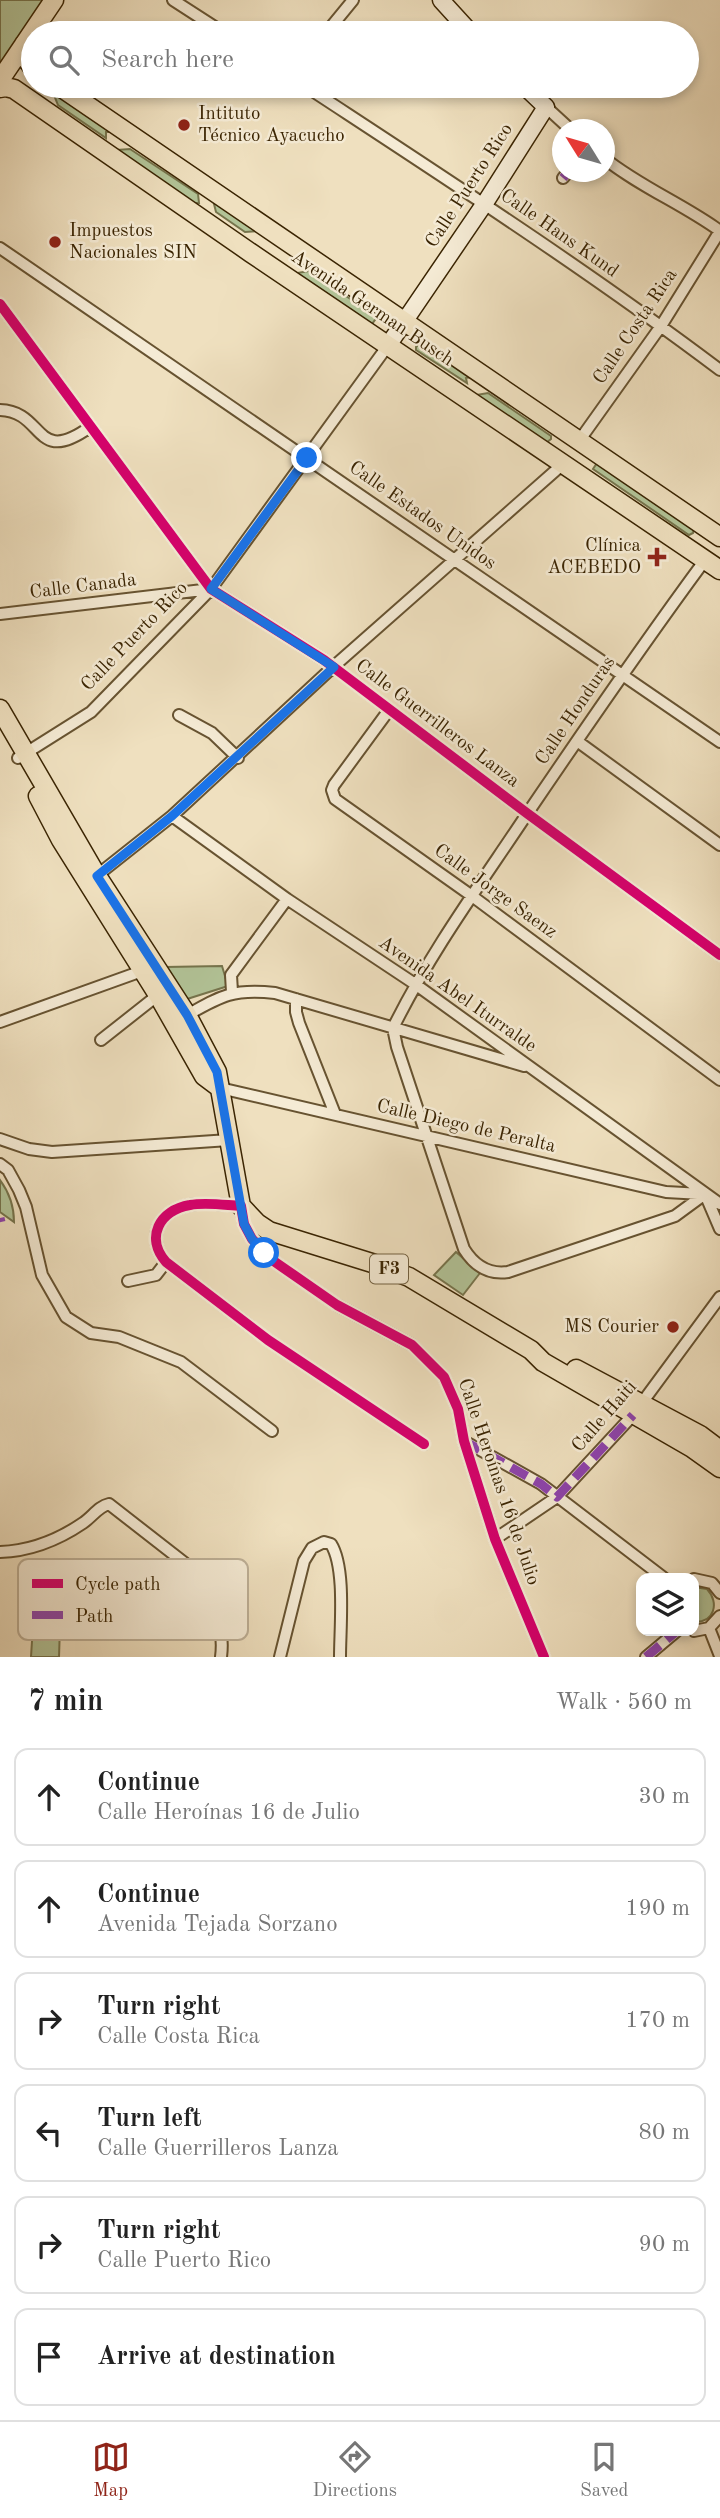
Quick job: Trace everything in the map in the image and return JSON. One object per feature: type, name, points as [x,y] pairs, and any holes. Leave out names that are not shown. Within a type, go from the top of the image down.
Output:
[{"type":"main road","points":[[40,21],[54,0]]},
{"type":"main road","points":[[0,80],[21,48]]},
{"type":"main road","name":"Avenida German Busch","points":[[0,88],[14,89],[21,94]]},
{"type":"main road","name":"Avenida German Busch","points":[[27,98],[720,570]]},
{"type":"main road","name":"Avenida German Busch","points":[[77,98],[720,537]]},
{"type":"main road","points":[[563,464],[579,441]]},
{"type":"main road","points":[[705,560],[720,537]]},
{"type":"main road","points":[[2,722],[22,756],[61,840],[92,879],[180,1019],[204,1076],[220,1088],[241,1206]]},
{"type":"main road","points":[[92,879],[142,971],[158,995],[180,1019]]},
{"type":"main road","name":"F3","points":[[241,1206],[269,1231],[372,1262],[409,1277],[531,1350],[551,1356],[637,1409],[720,1468]]},
{"type":"main road","name":"F3","points":[[637,1409],[700,1435],[720,1450]]},
{"type":"street","points":[[173,0],[205,21]]},
{"type":"street","points":[[336,21],[354,0]]},
{"type":"street","points":[[441,0],[460,21]]},
{"type":"street","name":"Calle Hans Kund","points":[[322,98],[485,204],[720,370]]},
{"type":"street","points":[[537,98],[559,119]]},
{"type":"street","name":"Calle Puerto Rico","points":[[22,756],[91,712],[211,589],[389,344],[485,204],[546,107]]},
{"type":"street","points":[[615,167],[720,231]]},
{"type":"street","name":"Calle Costa Rica","points":[[579,441],[661,326],[720,231]]},
{"type":"street","name":"Calle Estados Unidos","points":[[0,248],[720,742]]},
{"type":"street","points":[[0,262],[12,257]]},
{"type":"street","name":"Calle Guerrilleros Lanza","points":[[0,304],[211,589],[334,667],[527,814],[720,955]]},
{"type":"street","points":[[0,410],[16,413],[52,441],[62,443],[72,440],[90,427]]},
{"type":"street","points":[[92,879],[172,816],[238,758],[334,667],[563,464]]},
{"type":"street","name":"Calle Honduras","points":[[393,1028],[415,984],[472,896],[576,741],[705,560]]},
{"type":"street","name":"Calle Canada","points":[[0,614],[211,589]]},
{"type":"street","name":"Calle Jorge Saenz","points":[[389,710],[334,785],[333,795],[340,804],[472,896],[720,1080]]},
{"type":"street","points":[[179,715],[212,733],[238,758]]},
{"type":"street","points":[[576,741],[720,845]]},
{"type":"street","name":"Avenida Abel Iturralde","points":[[172,816],[287,899],[415,984],[720,1203]]},
{"type":"street","points":[[232,992],[231,975],[287,899]]},
{"type":"street","points":[[0,1022],[142,971]]},
{"type":"street","points":[[180,1019],[232,992],[249,990],[296,999],[530,1068]]},
{"type":"street","points":[[101,1040],[158,995]]},
{"type":"street","points":[[296,999],[299,1023],[335,1114]]},
{"type":"street","points":[[393,1028],[464,1249],[480,1267],[492,1272],[508,1272],[675,1216],[705,1194],[720,1229]]},
{"type":"street","name":"Calle Diego de Peralta","points":[[220,1088],[666,1192],[705,1194]]},
{"type":"street","points":[[0,1139],[29,1149],[51,1152],[229,1140]]},
{"type":"street","points":[[0,1164],[8,1170],[19,1190],[26,1207],[42,1275],[66,1317],[91,1334],[119,1337],[181,1362],[272,1431]]},
{"type":"street","points":[[241,1206],[191,1204],[173,1211],[163,1219],[156,1232],[157,1251],[166,1262],[268,1340],[424,1444]]},
{"type":"street","name":"Calle Heroínas 16 de Julio","points":[[241,1206],[244,1224],[252,1239],[275,1262],[337,1306],[412,1345],[444,1377],[458,1409],[464,1441],[495,1539],[544,1657]]},
{"type":"street","points":[[128,1282],[156,1275],[166,1262]]},
{"type":"street","name":"Calle Haiti","points":[[495,1539],[557,1497],[637,1409],[720,1297]]},
{"type":"street","points":[[464,1441],[541,1484],[657,1573]]},
{"type":"street","points":[[0,1552],[38,1547],[76,1527],[104,1505],[110,1504],[180,1559]]},
{"type":"street","points":[[280,1657],[304,1561],[312,1548],[324,1542],[331,1544],[337,1554],[340,1657]]},
{"type":"street","points":[[699,1579],[705,1580],[719,1590]]},
{"type":"street","points":[[699,1630],[709,1628],[720,1616]]},
{"type":"street","points":[[709,1628],[720,1656]]},
{"type":"street","points":[[646,1657],[671,1636]]},
{"type":"green space","points":[[0,0],[45,0],[31,21],[21,21],[21,35],[0,66]]},
{"type":"green space","points":[[55,98],[63,98],[111,132],[106,132],[106,138],[58,105]]},
{"type":"green space","points":[[130,149],[198,194],[199,203],[194,203],[116,150]]},
{"type":"green space","points":[[214,204],[219,204],[259,231],[245,232],[216,212]]},
{"type":"green space","points":[[309,271],[377,317],[372,324],[297,273]]},
{"type":"green space","points":[[421,342],[472,377],[466,378],[467,383],[416,350]]},
{"type":"green space","points":[[488,393],[551,436],[551,439],[546,443],[476,395]]},
{"type":"green space","points":[[597,463],[694,528],[693,533],[689,535],[593,469]]},
{"type":"green space","points":[[222,966],[228,986],[184,1000],[166,967]]},
{"type":"green space","points":[[0,1180],[10,1200],[14,1222],[0,1212]]},
{"type":"green space","points":[[456,1252],[480,1273],[463,1295],[434,1275]]},
{"type":"green space","points":[[699,1588],[707,1589],[714,1606],[710,1616],[701,1621]]},
{"type":"green space","points":[[32,1640],[60,1640],[59,1657],[31,1657]]},
{"type":"marked path","points":[[0,1218],[1,1222]]},
{"type":"marked path","points":[[464,1441],[541,1484],[557,1497],[633,1415]]},
{"type":"marked path","points":[[646,1657],[671,1636]]},
{"type":"cycle path","points":[[0,304],[211,589],[324,660],[720,955]]},
{"type":"cycle path","points":[[424,1444],[268,1340],[166,1262],[160,1253],[156,1235],[163,1219],[179,1208],[190,1205],[241,1206],[244,1224],[252,1239],[275,1262],[337,1305],[412,1345],[444,1377],[458,1409],[464,1441],[495,1539],[544,1657]]},
{"type":"place","name":"Intituto Técnico Ayacucho","points":[[184,125]]},
{"type":"place","name":"Impuestos Nacionales SIN","points":[[55,242]]},
{"type":"place","name":"Clínica ACEBEDO","points":[[657,557]]},
{"type":"place","name":"MS Courier","points":[[673,1327]]},
{"type":"route","points":[[264,1253],[244,1224],[217,1072],[187,1015],[97,876],[172,816],[238,758],[334,667],[211,589],[307,458]]}]
